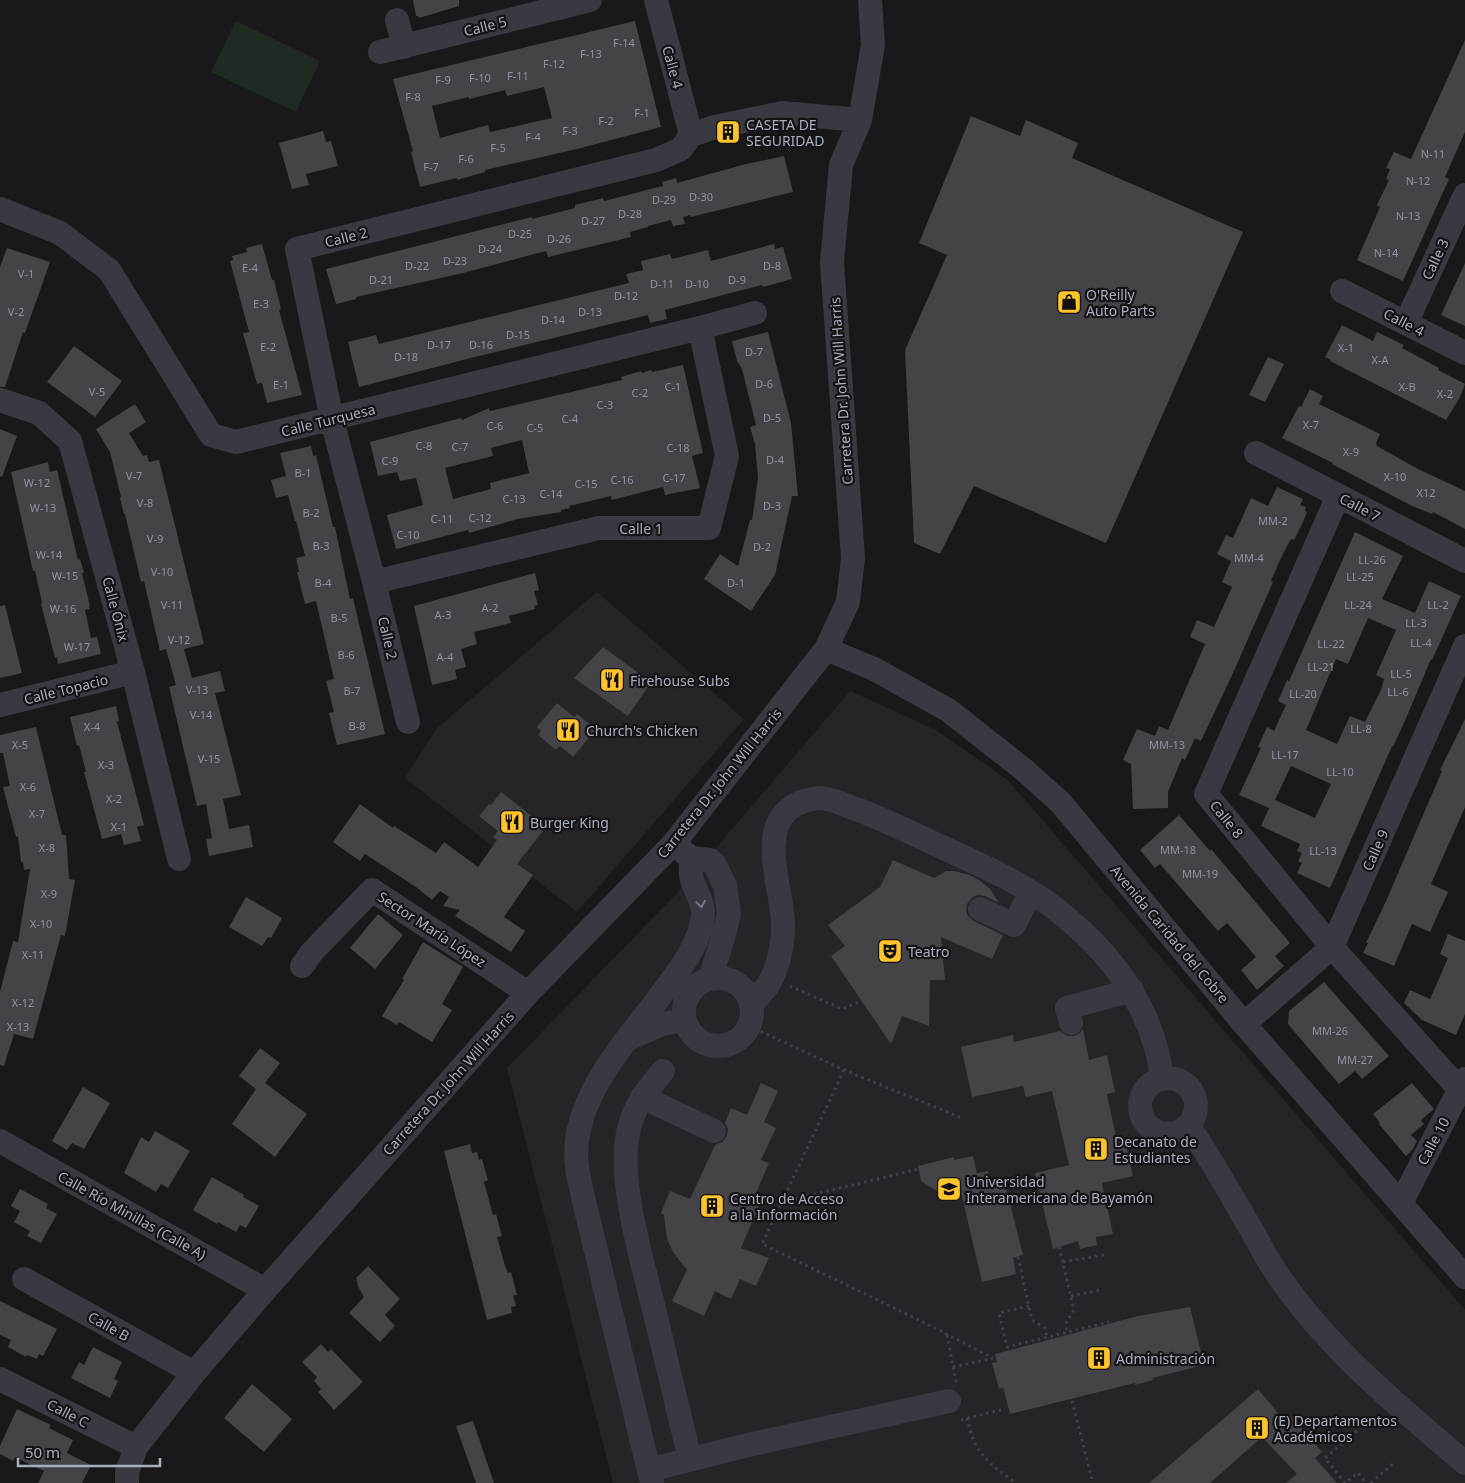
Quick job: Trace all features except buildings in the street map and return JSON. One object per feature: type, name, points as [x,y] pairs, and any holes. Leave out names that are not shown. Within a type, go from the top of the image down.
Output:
[{"type":"street","name":"Calle 5","points":[[380,52],[590,0]]},
{"type":"street","name":"Calle 4","points":[[656,0],[691,135]]},
{"type":"street","name":"Carretera Dr. John Will Harris","points":[[127,1483],[127,1472],[136,1448],[194,1373],[528,993],[682,850],[826,649],[848,602],[853,558],[832,262],[841,165],[860,120],[873,45],[870,0]]},
{"type":"street","points":[[397,20],[404,47]]},
{"type":"street","name":"Calle 2","points":[[408,722],[332,420],[297,249],[656,160],[681,149],[691,135],[715,127],[782,112],[860,120]]},
{"type":"street","name":"Calle 3","points":[[1406,323],[1465,195]]},
{"type":"street","name":"Calle Turquesa","points":[[0,208],[60,233],[109,270],[211,435],[236,442],[332,420],[755,313]]},
{"type":"street","name":"Calle 4","points":[[1342,291],[1465,353]]},
{"type":"street","name":"Calle 1","points":[[374,582],[599,528],[709,528],[727,456],[700,328]]},
{"type":"street","name":"Calle Ónix","points":[[0,400],[39,413],[70,441],[133,672],[180,859]]},
{"type":"street","name":"Calle 7","points":[[1256,453],[1465,561]]},
{"type":"street","name":"Calle 8","points":[[1338,496],[1206,794],[1332,947],[1462,1085]]},
{"type":"street","name":"Calle 9","points":[[1244,1024],[1332,947],[1465,646]]},
{"type":"street","name":"Avenida Caridad del Cobre","points":[[826,649],[874,669],[948,710],[1023,769],[1060,803],[1244,1024],[1465,1277]]},
{"type":"street","name":"Calle Topacio","points":[[0,706],[133,672]]},
{"type":"street","points":[[750,1015],[749,998],[743,989],[734,982],[722,978],[710,979],[699,984],[691,992],[685,1003],[687,1026],[693,1036],[703,1043],[714,1046],[726,1045],[737,1041],[745,1032],[750,1015],[769,984],[782,945],[784,926],[775,857],[774,842],[776,828],[787,810],[796,804],[820,798],[878,817],[988,868],[1060,911],[1094,943],[1117,969],[1132,990],[1145,1017],[1161,1060],[1162,1079]]},
{"type":"street","points":[[682,850],[710,860],[715,865],[725,886],[729,914],[710,979]]},
{"type":"street","points":[[682,850],[702,903],[703,915],[700,929],[694,946],[680,969],[626,1040],[596,1085],[587,1104],[579,1130],[576,1166],[651,1476],[690,1459],[954,1401]]},
{"type":"street","name":"Sector María López","points":[[302,966],[312,952],[372,890],[528,993]]},
{"type":"street","points":[[980,909],[1014,925],[1030,892]]},
{"type":"street","points":[[1071,1023],[1067,1008],[1132,990]]},
{"type":"street","points":[[626,1040],[662,1024],[685,1020]]},
{"type":"street","points":[[663,1071],[642,1097],[632,1115],[626,1154],[630,1196],[639,1248],[690,1459]]},
{"type":"street","points":[[1171,1078],[1180,1081],[1187,1086],[1195,1101],[1193,1118],[1188,1126],[1172,1134],[1156,1132],[1148,1127],[1140,1112],[1142,1094],[1154,1082],[1162,1079],[1171,1078]]},
{"type":"street","name":"Calle 10","points":[[1401,1203],[1462,1085]]},
{"type":"street","points":[[642,1097],[714,1131]]},
{"type":"street","points":[[1188,1126],[1204,1148],[1277,1274],[1304,1310],[1332,1343],[1372,1382],[1465,1463]]},
{"type":"street","name":"Calle Río Minillas (Calle A)","points":[[0,1141],[265,1290]]},
{"type":"street","name":"Calle B","points":[[24,1279],[194,1373]]},
{"type":"street","name":"Calle C","points":[[0,1379],[136,1448]]},
{"type":"path","points":[[771,978],[842,1009],[861,1001]]},
{"type":"path","points":[[750,1015],[844,1070],[962,1118]]},
{"type":"path","points":[[844,1070],[762,1244],[993,1358],[953,1367]]},
{"type":"path","points":[[782,1202],[919,1170]]},
{"type":"path","points":[[1059,1247],[1074,1310],[1066,1323],[1067,1333]]},
{"type":"path","points":[[1063,1262],[1104,1255]]},
{"type":"path","points":[[1018,1257],[1032,1320],[1045,1328],[1047,1338]]},
{"type":"path","points":[[1071,1296],[1101,1290]]},
{"type":"path","points":[[1029,1306],[999,1313],[1008,1347],[1109,1322]]},
{"type":"path","points":[[947,1334],[956,1381],[954,1401],[967,1418],[978,1450],[986,1460],[1016,1483]]},
{"type":"path","points":[[1072,1401],[1093,1483]]},
{"type":"path","points":[[967,1418],[1004,1408]]},
{"type":"path","points":[[1357,1431],[1325,1458],[1346,1482],[1358,1473],[1366,1483]]},
{"type":"path","points":[[1371,1483],[1394,1463]]},
{"type":"shaded area","points":[[236,21],[320,61],[296,112],[211,72]]},
{"type":"shaded area","points":[[597,592],[744,719],[577,912],[405,778],[437,728]]},
{"type":"shaded area","name":"Universidad Interamericana de Bayamón","points":[[850,691],[936,730],[1008,780],[1465,1310],[1465,1483],[613,1483],[507,1068],[679,891]]},
{"type":"place","name":"CASETA DE SEGURIDAD","points":[[728,132]]},
{"type":"place","name":"O'Reilly Auto Parts","points":[[1069,302]]},
{"type":"place","name":"Firehouse Subs","points":[[612,680]]},
{"type":"place","name":"Church's Chicken","points":[[568,730]]},
{"type":"place","name":"Burger King","points":[[512,822]]},
{"type":"place","name":"Teatro","points":[[890,951]]},
{"type":"place","name":"Decanato de Estudiantes","points":[[1096,1149]]},
{"type":"place","name":"Universidad Interamericana de Bayamón","points":[[949,1189]]},
{"type":"place","name":"Centro de Acceso a la Información","points":[[712,1206]]},
{"type":"place","name":"Administración","points":[[1099,1358]]},
{"type":"place","name":"(E) Departamentos Académicos","points":[[1257,1428]]}]
